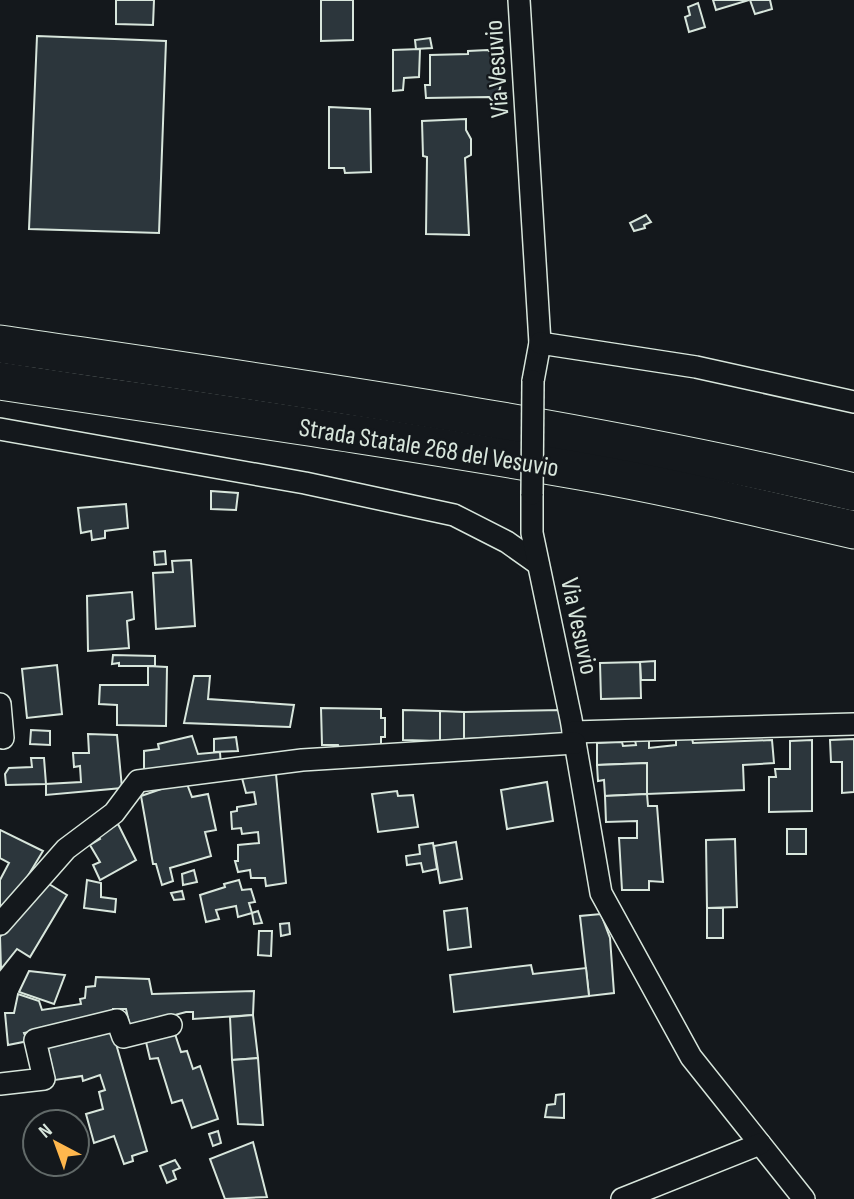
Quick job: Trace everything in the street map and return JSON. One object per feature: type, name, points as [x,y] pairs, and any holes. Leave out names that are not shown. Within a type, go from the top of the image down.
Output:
[{"type":"highway","name":"Strada Statale 268 del Vesuvio","points":[[0,344],[443,410],[590,435],[740,465],[854,492]]},
{"type":"highway","name":"Strada Statale 268 del Vesuvio","points":[[0,381],[555,467],[730,501],[854,530]]},
{"type":"street","name":"Via Vesuvio","points":[[519,0],[540,343],[533,381],[532,533],[574,737],[601,893],[691,1057],[804,1199]]},
{"type":"street","points":[[540,343],[696,367],[854,402]]},
{"type":"street","points":[[0,429],[305,483],[454,515],[507,542],[538,564]]},
{"type":"street","points":[[0,704],[3,738]]},
{"type":"street","points":[[0,924],[66,849],[114,813],[138,781],[302,760],[574,737],[854,724]]},
{"type":"street","points":[[0,1084],[44,1080],[35,1040],[117,1020],[122,1037],[171,1025]]},
{"type":"street","points":[[622,1199],[760,1144]]},
{"type":"building","points":[[116,0],[154,0],[153,25],[116,24]]},
{"type":"building","points":[[321,0],[353,0],[353,40],[321,41]]},
{"type":"building","points":[[713,0],[749,0],[716,10]]},
{"type":"building","points":[[750,0],[770,0],[772,9],[755,14]]},
{"type":"building","points":[[698,3],[705,27],[689,32],[685,17],[690,15],[688,7]]},
{"type":"building","points":[[37,36],[166,41],[159,233],[29,229]]},
{"type":"building","points":[[430,38],[432,48],[416,49],[415,40]]},
{"type":"building","points":[[420,49],[419,77],[404,78],[403,90],[393,91],[393,50]]},
{"type":"building","points":[[488,50],[503,64],[500,89],[492,101],[489,97],[426,98],[425,85],[430,85],[430,55],[468,54],[468,51]]},
{"type":"building","points":[[329,107],[370,109],[371,172],[345,173],[344,168],[329,168]]},
{"type":"building","points":[[466,119],[466,130],[471,139],[471,155],[465,158],[469,235],[426,234],[427,157],[423,156],[422,121]]},
{"type":"building","points":[[646,215],[651,222],[644,225],[645,228],[634,231],[630,223]]},
{"type":"building","points":[[211,491],[238,493],[236,510],[211,509]]},
{"type":"building","points":[[126,504],[128,528],[105,531],[105,538],[92,540],[91,531],[81,533],[78,508]]},
{"type":"building","points":[[165,551],[166,564],[155,565],[154,552]]},
{"type":"building","points":[[191,560],[195,626],[156,629],[153,573],[173,572],[172,561]]},
{"type":"building","points":[[132,592],[134,619],[127,621],[129,648],[88,651],[87,596]]},
{"type":"building","points":[[113,655],[155,656],[155,666],[119,666],[119,663],[112,664]]},
{"type":"building","points":[[655,661],[655,680],[641,680],[640,662]]},
{"type":"building","points":[[640,662],[641,698],[601,699],[600,663]]},
{"type":"building","points":[[57,665],[62,714],[27,718],[22,669]]},
{"type":"building","points":[[148,666],[167,667],[166,726],[117,725],[117,705],[99,704],[100,685],[148,685]]},
{"type":"building","points":[[194,676],[210,676],[208,699],[294,705],[290,727],[184,723]]},
{"type":"building","points":[[321,708],[381,709],[381,718],[385,718],[385,737],[381,737],[381,746],[339,748],[338,745],[322,745]]},
{"type":"building","points":[[403,710],[440,711],[440,741],[403,740]]},
{"type":"building","points":[[562,710],[563,734],[464,739],[464,712]]},
{"type":"building","points":[[440,711],[464,712],[464,739],[440,741]]},
{"type":"building","points":[[31,730],[50,731],[50,745],[30,744]]},
{"type":"building","points":[[88,734],[117,735],[122,788],[46,795],[46,784],[81,782],[80,766],[74,767],[73,753],[89,753]]},
{"type":"building","points":[[192,736],[198,754],[220,752],[221,767],[144,774],[144,751],[159,749],[158,744]]},
{"type":"building","points":[[236,737],[238,751],[214,752],[214,739]]},
{"type":"building","points":[[692,738],[693,743],[772,740],[774,763],[743,765],[744,790],[647,794],[647,763],[597,765],[597,743],[622,742],[623,746],[636,745],[635,740],[649,739],[649,748],[676,745],[676,739]]},
{"type":"building","points":[[854,739],[854,792],[842,793],[842,762],[831,762],[830,740]]},
{"type":"building","points":[[812,740],[812,811],[769,812],[769,777],[776,777],[775,769],[790,769],[790,741]]},
{"type":"building","points":[[31,758],[44,758],[46,784],[6,785],[5,774],[9,768],[32,767]]},
{"type":"building","points":[[647,763],[647,794],[605,796],[604,780],[598,781],[597,765]]},
{"type":"building","points":[[276,774],[286,883],[266,886],[265,878],[251,878],[250,870],[238,872],[235,861],[238,861],[238,845],[259,843],[258,832],[242,834],[241,828],[232,829],[231,812],[237,811],[237,807],[256,804],[254,792],[246,793],[242,778]]},
{"type":"building","points":[[547,782],[553,821],[507,829],[501,790]]},
{"type":"building","points":[[187,784],[192,797],[208,794],[216,830],[205,832],[211,856],[170,868],[173,881],[162,885],[156,864],[153,864],[141,796],[170,786]]},
{"type":"building","points":[[397,791],[398,796],[413,795],[418,827],[378,832],[372,794]]},
{"type":"building","points":[[647,794],[648,806],[657,806],[663,882],[649,881],[649,890],[622,890],[619,838],[637,838],[637,821],[606,822],[605,796]]},
{"type":"building","points":[[118,824],[136,860],[100,880],[93,865],[100,862],[90,845],[100,839],[98,836]]},
{"type":"building","points":[[787,829],[806,829],[806,854],[787,854]]},
{"type":"building","points":[[0,830],[43,851],[14,899],[0,915],[0,880],[9,863],[0,858]]},
{"type":"building","points":[[735,839],[737,907],[707,908],[706,840]]},
{"type":"building","points":[[456,842],[462,879],[440,883],[434,846]]},
{"type":"building","points":[[433,843],[437,869],[423,872],[421,863],[407,865],[406,856],[420,854],[419,845]]},
{"type":"building","points":[[194,870],[197,882],[183,885],[182,874]]},
{"type":"building","points":[[87,880],[101,883],[101,897],[116,899],[115,912],[84,908]]},
{"type":"building","points":[[239,880],[242,890],[251,889],[255,902],[249,903],[252,913],[238,917],[236,906],[216,910],[219,919],[206,922],[200,895]]},
{"type":"building","points":[[49,884],[67,895],[30,957],[17,949],[1,969],[0,937],[20,912]]},
{"type":"building","points":[[182,891],[184,899],[174,900],[171,893]]},
{"type":"building","points":[[467,908],[471,947],[448,950],[444,911]]},
{"type":"building","points":[[707,908],[723,908],[723,938],[707,938]]},
{"type":"building","points":[[258,911],[262,923],[254,924],[252,913]]},
{"type":"building","points":[[601,914],[610,938],[614,993],[589,996],[580,916]]},
{"type":"building","points":[[289,923],[290,934],[281,936],[280,924]]},
{"type":"building","points":[[259,931],[272,931],[271,956],[258,955]]},
{"type":"building","points":[[531,965],[533,974],[586,968],[589,996],[454,1012],[450,975]]},
{"type":"building","points":[[29,971],[65,975],[54,1004],[19,992]]},
{"type":"building","points":[[96,977],[149,979],[152,994],[254,991],[253,1015],[193,1019],[193,1012],[186,1012],[130,1027],[126,1009],[113,1009],[113,1015],[24,1033],[26,1038],[23,1042],[8,1045],[5,1013],[14,1013],[18,994],[39,1001],[42,1010],[81,1004],[80,999],[85,998],[86,987],[95,986]]},
{"type":"building","points":[[253,1015],[258,1058],[232,1060],[230,1017]]},
{"type":"building","points":[[112,1030],[147,1151],[132,1156],[133,1161],[124,1164],[114,1136],[94,1143],[91,1113],[103,1109],[99,1092],[105,1090],[100,1075],[83,1081],[82,1076],[55,1080],[47,1045]]},
{"type":"building","points":[[175,1034],[181,1052],[187,1051],[193,1069],[200,1066],[218,1119],[192,1128],[182,1100],[172,1103],[158,1058],[150,1059],[146,1042]]},
{"type":"building","points":[[258,1058],[263,1125],[238,1124],[232,1060]]},
{"type":"building","points":[[564,1094],[564,1118],[545,1117],[547,1105],[555,1104],[556,1095]]},
{"type":"building","points":[[218,1131],[221,1143],[213,1146],[209,1134]]},
{"type":"building","points":[[253,1142],[267,1197],[225,1199],[210,1159]]},
{"type":"building","points":[[175,1160],[180,1168],[173,1171],[176,1179],[167,1183],[160,1166]]}]
